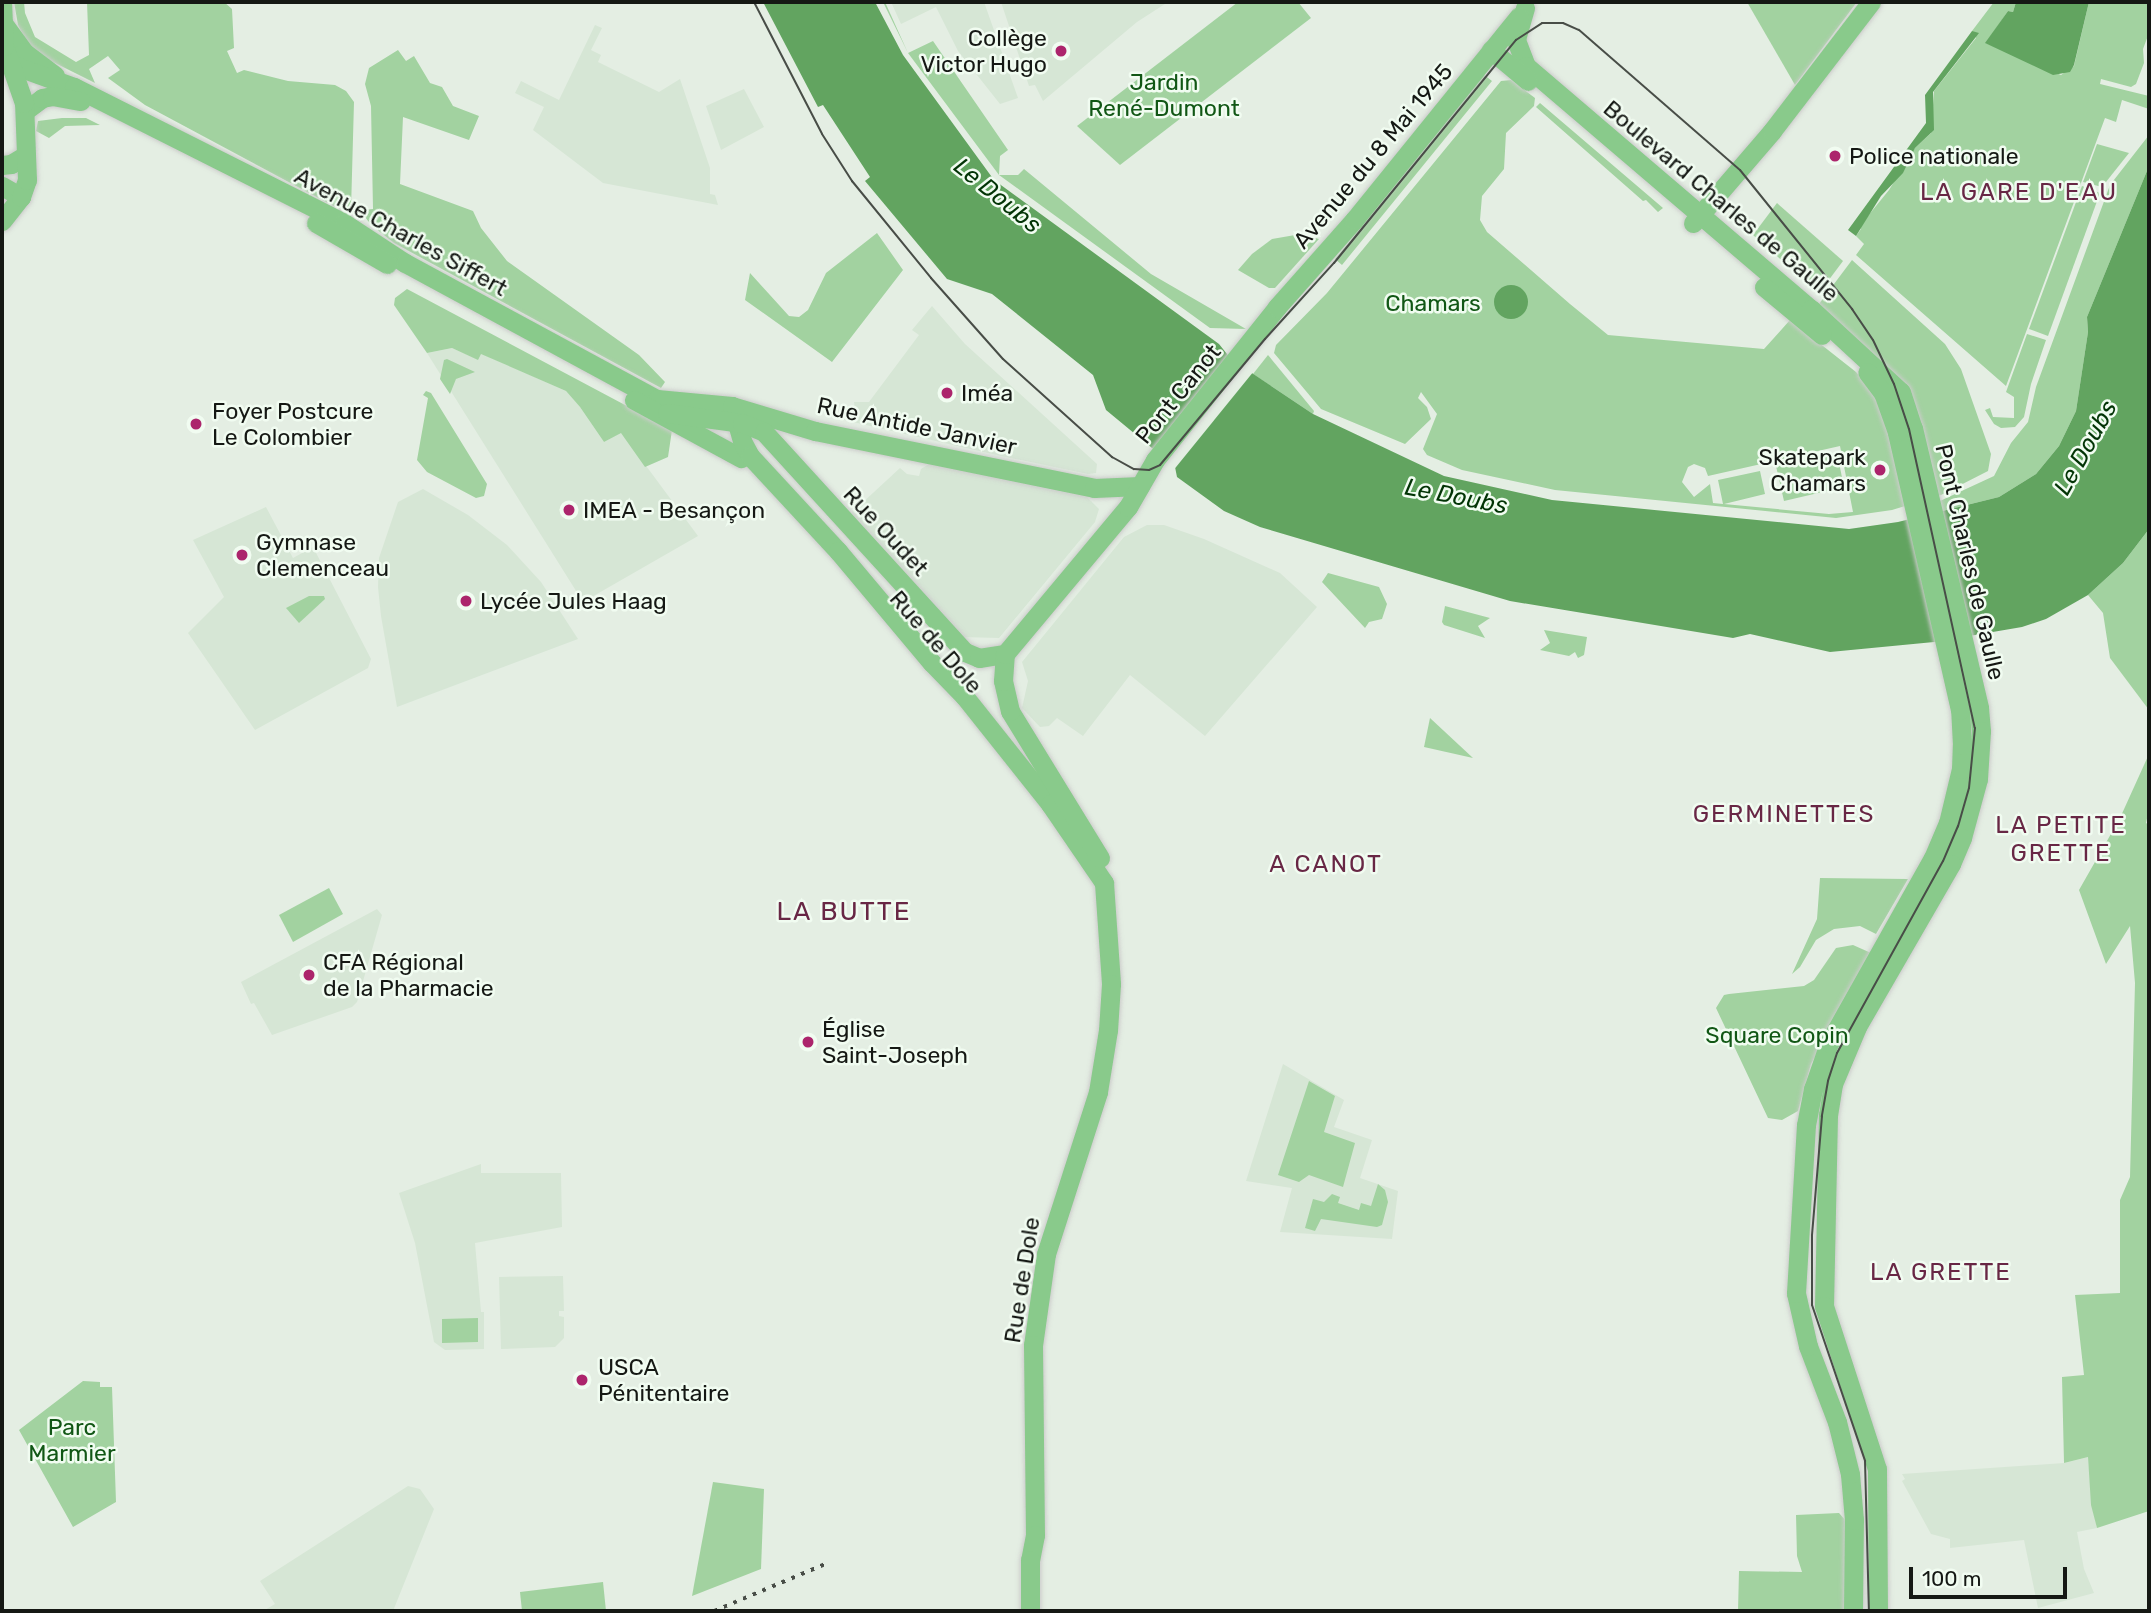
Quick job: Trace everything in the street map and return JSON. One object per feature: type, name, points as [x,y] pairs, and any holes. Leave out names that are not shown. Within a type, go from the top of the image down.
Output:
[{"type":"main road","points":[[2,2],[6,63],[21,88],[25,111],[27,180],[21,197],[2,220]]},
{"type":"main road","points":[[1696,219],[1772,131],[1871,2]]},
{"type":"main road","name":"Boulevard Charles de Gaulle","points":[[1528,5],[1516,40],[1526,66],[1874,379],[1905,430]]},
{"type":"main road","name":"Avenue du 8 Mai 1945","points":[[1257,335],[1277,307],[1354,220],[1528,5]]},
{"type":"main road","points":[[2,22],[24,52],[74,88]]},
{"type":"main road","name":"Boulevard Charles de Gaulle","points":[[1491,50],[1696,219]]},
{"type":"main road","name":"Avenue Charles Siffert","points":[[6,63],[74,88],[163,130],[311,209],[344,223],[405,263],[648,396],[725,413]]},
{"type":"main road","name":"Avenue Charles Siffert","points":[[25,111],[42,98],[52,96],[73,98],[96,107],[302,215],[684,430],[741,458]]},
{"type":"main road","points":[[2,165],[10,164],[26,155]]},
{"type":"main road","points":[[2,186],[21,197]]},
{"type":"main road","name":"Pont Canot","points":[[1005,654],[1114,524],[1155,460],[1257,335]]},
{"type":"main road","name":"Avenue Charles Siffert","points":[[640,403],[683,418],[725,413]]},
{"type":"main road","name":"Rue de Dole","points":[[725,413],[741,458],[958,704],[1043,809],[1091,878],[1108,921]]},
{"type":"main road","name":"Rue de Dole","points":[[725,413],[750,456],[965,697],[1050,804],[1104,883],[1111,984],[1103,1062],[1098,1092],[1046,1254],[1033,1345],[1035,1535],[1030,1560],[1030,1611]]},
{"type":"main road","name":"Rue Antide Janvier","points":[[725,413],[1094,488],[1140,486]]},
{"type":"main road","name":"Rue Oudet","points":[[725,413],[768,436],[965,652],[979,658],[1005,654]]},
{"type":"main road","name":"Pont Charles de Gaulle","points":[[1905,430],[1969,709]]},
{"type":"main road","points":[[1094,488],[1109,496],[1113,503],[1114,524]]},
{"type":"main road","points":[[1005,654],[1003,681],[1010,711],[1100,856],[1104,883]]},
{"type":"main road","points":[[1878,1611],[1877,1469],[1871,1444],[1827,1323],[1824,1306],[1828,1115],[1833,1084],[1857,1027],[1951,864],[1962,838],[1978,779],[1981,731],[1969,709]]},
{"type":"main road","points":[[1853,1611],[1852,1495],[1845,1446],[1808,1346],[1796,1293],[1806,1125],[1813,1089],[1829,1043],[1933,858],[1948,823],[1961,769],[1969,709]]},
{"type":"shaded area","points":[[891,2],[984,2],[1018,98],[1000,104],[958,51],[936,7],[901,24]]},
{"type":"shaded area","name":"Collège Victor Hugo","points":[[1001,2],[1168,2],[1137,22],[1043,101],[1035,85],[1029,86]]},
{"type":"shaded area","points":[[595,25],[602,28],[591,50],[601,55],[598,62],[659,92],[680,79],[710,168],[710,194],[715,195],[718,205],[603,183],[533,130],[544,107],[515,93],[521,81],[559,100]]},
{"type":"shaded area","points":[[744,89],[764,127],[721,150],[706,106]]},
{"type":"shaded area","name":"Iméa","points":[[932,306],[965,344],[1097,464],[1096,473],[1088,474],[1001,456],[840,419],[846,416],[848,409],[855,411],[854,402],[869,402],[919,335],[912,330]]},
{"type":"shaded area","points":[[452,348],[477,359],[480,353],[566,391],[604,442],[621,432],[698,536],[583,602],[427,353]]},
{"type":"shaded area","points":[[929,464],[1087,497],[1099,509],[1095,522],[999,638],[961,637],[847,517],[900,468],[907,474],[919,476],[921,469]]},
{"type":"shaded area","name":"Lycée Jules Haag","points":[[423,489],[468,515],[507,545],[541,582],[578,639],[397,707],[381,616],[379,558],[398,502]]},
{"type":"shaded area","points":[[266,507],[293,558],[313,547],[371,659],[368,668],[255,730],[188,633],[224,597],[193,540]]},
{"type":"shaded area","points":[[1147,525],[1164,525],[1204,539],[1280,573],[1317,607],[1205,736],[1130,675],[1083,736],[1057,718],[1049,726],[1040,727],[1022,708],[1028,681],[1022,662],[1124,537]]},
{"type":"shaded area","name":"CFA Régional de la Pharmacie","points":[[377,909],[382,915],[357,1002],[352,1007],[272,1035],[254,1003],[251,1004],[241,982]]},
{"type":"shaded area","points":[[1283,1064],[1344,1100],[1334,1127],[1372,1140],[1360,1178],[1398,1191],[1392,1239],[1280,1232],[1292,1188],[1246,1181]]},
{"type":"shaded area","points":[[481,1164],[481,1173],[561,1173],[562,1227],[475,1243],[481,1312],[484,1312],[484,1349],[445,1350],[434,1342],[415,1243],[399,1193]]},
{"type":"shaded area","points":[[563,1276],[564,1311],[559,1311],[559,1316],[564,1317],[564,1338],[555,1347],[501,1349],[499,1277]]},
{"type":"shaded area","points":[[2088,1457],[2097,1528],[2077,1532],[2084,1569],[2094,1593],[2038,1608],[2024,1540],[1950,1548],[1950,1539],[1931,1534],[1902,1481],[1905,1479],[1902,1474],[2064,1463]]},
{"type":"shaded area","points":[[408,1486],[420,1489],[434,1509],[393,1611],[263,1611],[275,1604],[260,1581]]},
{"type":"green space","points":[[14,2],[24,2],[25,13],[35,37],[76,62],[89,55],[87,2],[224,2],[232,9],[234,48],[227,51],[237,73],[244,70],[288,81],[335,85],[346,91],[354,102],[351,210],[343,206],[339,209],[145,105],[108,78],[120,70],[108,56],[89,69],[95,83],[47,59],[27,43],[18,25]]},
{"type":"green space","points":[[883,2],[885,2],[908,53]]},
{"type":"green space","name":"Jardin René-Dumont","points":[[1238,2],[1298,2],[1311,18],[1120,165],[1077,126]]},
{"type":"green space","points":[[1747,2],[1857,2],[1795,85]]},
{"type":"green space","points":[[1994,2],[2016,2],[2013,12],[2008,11],[1986,43],[2061,75],[2074,66],[2089,2],[2149,2],[2149,33],[2143,49],[2144,63],[2136,84],[2131,87],[2101,79],[2100,84],[2149,96],[2149,109],[2122,100],[2116,122],[2105,118],[2006,386],[1856,255],[1864,244],[1856,236],[1861,229],[1859,227],[1889,190],[1915,148],[1931,133],[1934,91],[1976,38],[1972,31]]},
{"type":"green space","points":[[933,41],[1008,150],[1000,156],[999,175],[908,53]]},
{"type":"green space","points":[[398,50],[406,61],[414,56],[430,83],[442,87],[453,106],[479,116],[469,140],[403,117],[400,184],[473,211],[481,228],[507,261],[639,355],[665,382],[661,388],[394,243],[371,225],[363,214],[363,210],[373,209],[371,106],[365,84],[369,68]]},
{"type":"green space","points":[[1483,74],[1492,81],[1342,265],[1335,259],[1355,235],[1353,233]]},
{"type":"green space","name":"Chamars","points":[[1511,80],[1535,98],[1534,106],[1506,133],[1504,169],[1482,196],[1480,220],[1487,232],[1608,335],[1764,349],[1790,320],[1856,372],[1906,430],[1816,308],[1852,260],[1945,344],[1961,369],[1991,454],[1988,471],[1941,495],[1892,510],[1836,518],[1555,490],[1462,470],[1427,455],[1423,449],[1437,414],[1421,392],[1418,398],[1427,407],[1431,419],[1405,444],[1321,409],[1274,353],[1276,345],[1327,293],[1501,81]],"holes":[[[1840,446],[1853,512],[1829,514],[1724,504],[1765,494],[1760,471],[1718,480],[1723,504],[1713,503],[1710,484],[1694,497],[1682,482],[1688,467],[1694,464],[1705,468],[1708,476]]]},
{"type":"green space","points":[[1540,103],[1663,208],[1658,212],[1646,200],[1643,201],[1536,107]]},
{"type":"green space","points":[[86,118],[100,125],[65,126],[49,138],[36,131],[38,121]]},
{"type":"green space","points":[[2149,135],[2149,166],[2087,317],[2088,332],[2076,411],[2059,446],[2036,474],[1999,497],[1942,511],[1940,501],[1994,476],[2011,443],[2028,422],[2036,387],[2110,185]]},
{"type":"green space","points":[[2097,144],[2129,153],[2102,187],[2083,182]]},
{"type":"green space","points":[[1024,169],[1151,274],[1246,329],[1210,328],[999,175],[1018,175]]},
{"type":"green space","points":[[2082,186],[2100,193],[2048,336],[2029,329]]},
{"type":"green space","points":[[1777,203],[1843,261],[1819,293],[1753,235]]},
{"type":"green space","points":[[877,233],[903,270],[832,362],[745,300],[750,273],[789,316],[799,317],[808,310],[826,273]]},
{"type":"green space","points":[[1301,234],[1319,239],[1275,288],[1269,288],[1238,270],[1252,254],[1272,239]]},
{"type":"green space","points":[[407,289],[672,430],[668,457],[645,467],[621,433],[604,442],[566,391],[481,354],[478,360],[452,348],[427,353],[394,305],[395,298]]},
{"type":"green space","points":[[2027,334],[2046,340],[2031,384],[2024,417],[2015,427],[2001,428],[1994,424],[1985,410],[1990,408],[1993,417],[2014,418],[2014,397],[2006,392]]},
{"type":"green space","points":[[1268,355],[1314,411],[1313,414],[1253,374]]},
{"type":"green space","points":[[444,360],[475,372],[456,379],[450,394],[440,379]]},
{"type":"green space","points":[[426,391],[431,393],[487,484],[484,496],[476,498],[427,472],[417,460],[428,398],[423,395]]},
{"type":"green space","points":[[1837,453],[1844,487],[1784,501],[1776,466]]},
{"type":"green space","points":[[2149,529],[2149,710],[2110,658],[2103,613],[2088,595],[2123,563]]},
{"type":"green space","points":[[1328,573],[1379,587],[1387,604],[1382,619],[1369,622],[1365,628],[1322,582]]},
{"type":"green space","points":[[309,596],[324,596],[325,599],[299,623],[286,608]]},
{"type":"green space","points":[[1445,606],[1490,618],[1478,626],[1485,638],[1444,625],[1442,622]]},
{"type":"green space","points":[[1544,630],[1587,637],[1584,655],[1578,658],[1575,652],[1569,656],[1540,650],[1550,643]]},
{"type":"green space","points":[[1430,718],[1473,758],[1424,747]]},
{"type":"green space","points":[[2149,754],[2149,809],[2146,823],[2149,825],[2149,1511],[2097,1528],[2091,1505],[2088,1457],[2064,1463],[2062,1377],[2084,1375],[2075,1295],[2120,1293],[2120,1200],[2130,1177],[2135,983],[2130,926],[2106,964],[2079,890],[2120,818]]},
{"type":"green space","points":[[1820,878],[1908,879],[1876,934],[1860,926],[1834,929],[1816,940],[1800,967],[1792,974],[1817,919]]},
{"type":"green space","points":[[329,888],[343,914],[293,942],[279,915]]},
{"type":"green space","name":"Square Copin","points":[[1853,945],[1871,953],[1811,1064],[1798,1111],[1782,1120],[1768,1118],[1716,1008],[1724,995],[1804,986],[1814,980],[1836,948]]},
{"type":"green space","points":[[1309,1081],[1335,1096],[1324,1132],[1355,1143],[1343,1187],[1309,1175],[1299,1182],[1278,1175]]},
{"type":"green space","points":[[1378,1184],[1385,1190],[1388,1202],[1382,1225],[1377,1227],[1321,1219],[1315,1231],[1305,1228],[1313,1199],[1324,1202],[1332,1194],[1340,1197],[1338,1203],[1359,1210],[1361,1203],[1371,1206]]},
{"type":"green space","points":[[478,1318],[478,1342],[442,1343],[442,1319]]},
{"type":"green space","name":"Parc Marmier","points":[[83,1381],[100,1382],[100,1387],[112,1387],[116,1502],[73,1527],[19,1430]]},
{"type":"green space","points":[[713,1482],[764,1489],[761,1569],[692,1596]]},
{"type":"green space","points":[[1839,1513],[1846,1521],[1844,1611],[1738,1611],[1739,1571],[1802,1572],[1797,1556],[1796,1515]]},
{"type":"green space","points":[[603,1582],[606,1611],[522,1611],[520,1592]]},
{"type":"water","name":"Le Doubs","points":[[763,2],[875,2],[903,55],[994,180],[1219,344],[1231,359],[1313,414],[1444,476],[1552,500],[1849,529],[1898,522],[1999,497],[2036,474],[2059,446],[2076,411],[2088,332],[2087,317],[2149,166],[2149,529],[2123,563],[2088,595],[2046,619],[2022,627],[1934,642],[1830,652],[1750,634],[1733,638],[1510,601],[1260,527],[1224,511],[1177,477],[1175,467],[1106,410],[1093,375],[992,294],[947,279],[865,181],[870,177],[823,105],[818,107]]},
{"type":"water","points":[[2016,2],[2089,2],[2070,72],[2053,75],[1985,43],[2008,11],[2013,12]]},
{"type":"water","points":[[1972,31],[1979,33],[1933,92],[1934,130],[1915,148],[1903,173],[1881,196],[1856,236],[1848,230],[1926,123],[1925,95]]},
{"type":"water","points":[[1511,285],[1523,290],[1528,302],[1523,314],[1511,319],[1499,314],[1494,302],[1499,290]]},
{"type":"pier","points":[[1233,357],[1254,371],[1172,472],[1151,452]]},
{"type":"tram line","points":[[754,2],[822,134],[852,181],[931,278],[1003,359],[1112,457],[1134,469],[1149,470],[1160,465],[1265,339],[1334,263],[1516,40],[1542,23],[1563,23],[1579,30],[1740,170],[1852,309],[1873,340],[1894,384],[1909,429],[1975,728],[1969,788],[1958,826],[1943,861],[1837,1053],[1828,1081],[1822,1116],[1812,1236],[1812,1305],[1865,1461],[1869,1611]]},
{"type":"railway","points":[[714,1611],[825,1564]]},
{"type":"place","name":"Collège Victor Hugo","points":[[1061,51]]},
{"type":"place","name":"Police nationale","points":[[1835,156]]},
{"type":"place","name":"Iméa","points":[[947,393]]},
{"type":"place","name":"Foyer Postcure Le Colombier","points":[[196,424]]},
{"type":"place","name":"Skatepark Chamars","points":[[1880,470]]},
{"type":"place","name":"IMEA - Besançon","points":[[569,510]]},
{"type":"place","name":"Gymnase Clemenceau","points":[[242,555]]},
{"type":"place","name":"Lycée Jules Haag","points":[[466,601]]},
{"type":"place","name":"CFA Régional de la Pharmacie","points":[[309,975]]},
{"type":"place","name":"Église Saint-Joseph","points":[[808,1042]]},
{"type":"place","name":"USCA Pénitentaire","points":[[582,1380]]},
{"type":"district","name":"LA GARE D'EAU","points":[[2019,193]]},
{"type":"district","name":"GERMINETTES","points":[[1784,815]]},
{"type":"district","name":"LA PETITE GRETTE","points":[[2061,840]]},
{"type":"district","name":"A CANOT","points":[[1326,865]]},
{"type":"district","name":"LA BUTTE","points":[[844,912]]},
{"type":"district","name":"LA GRETTE","points":[[1941,1273]]}]
